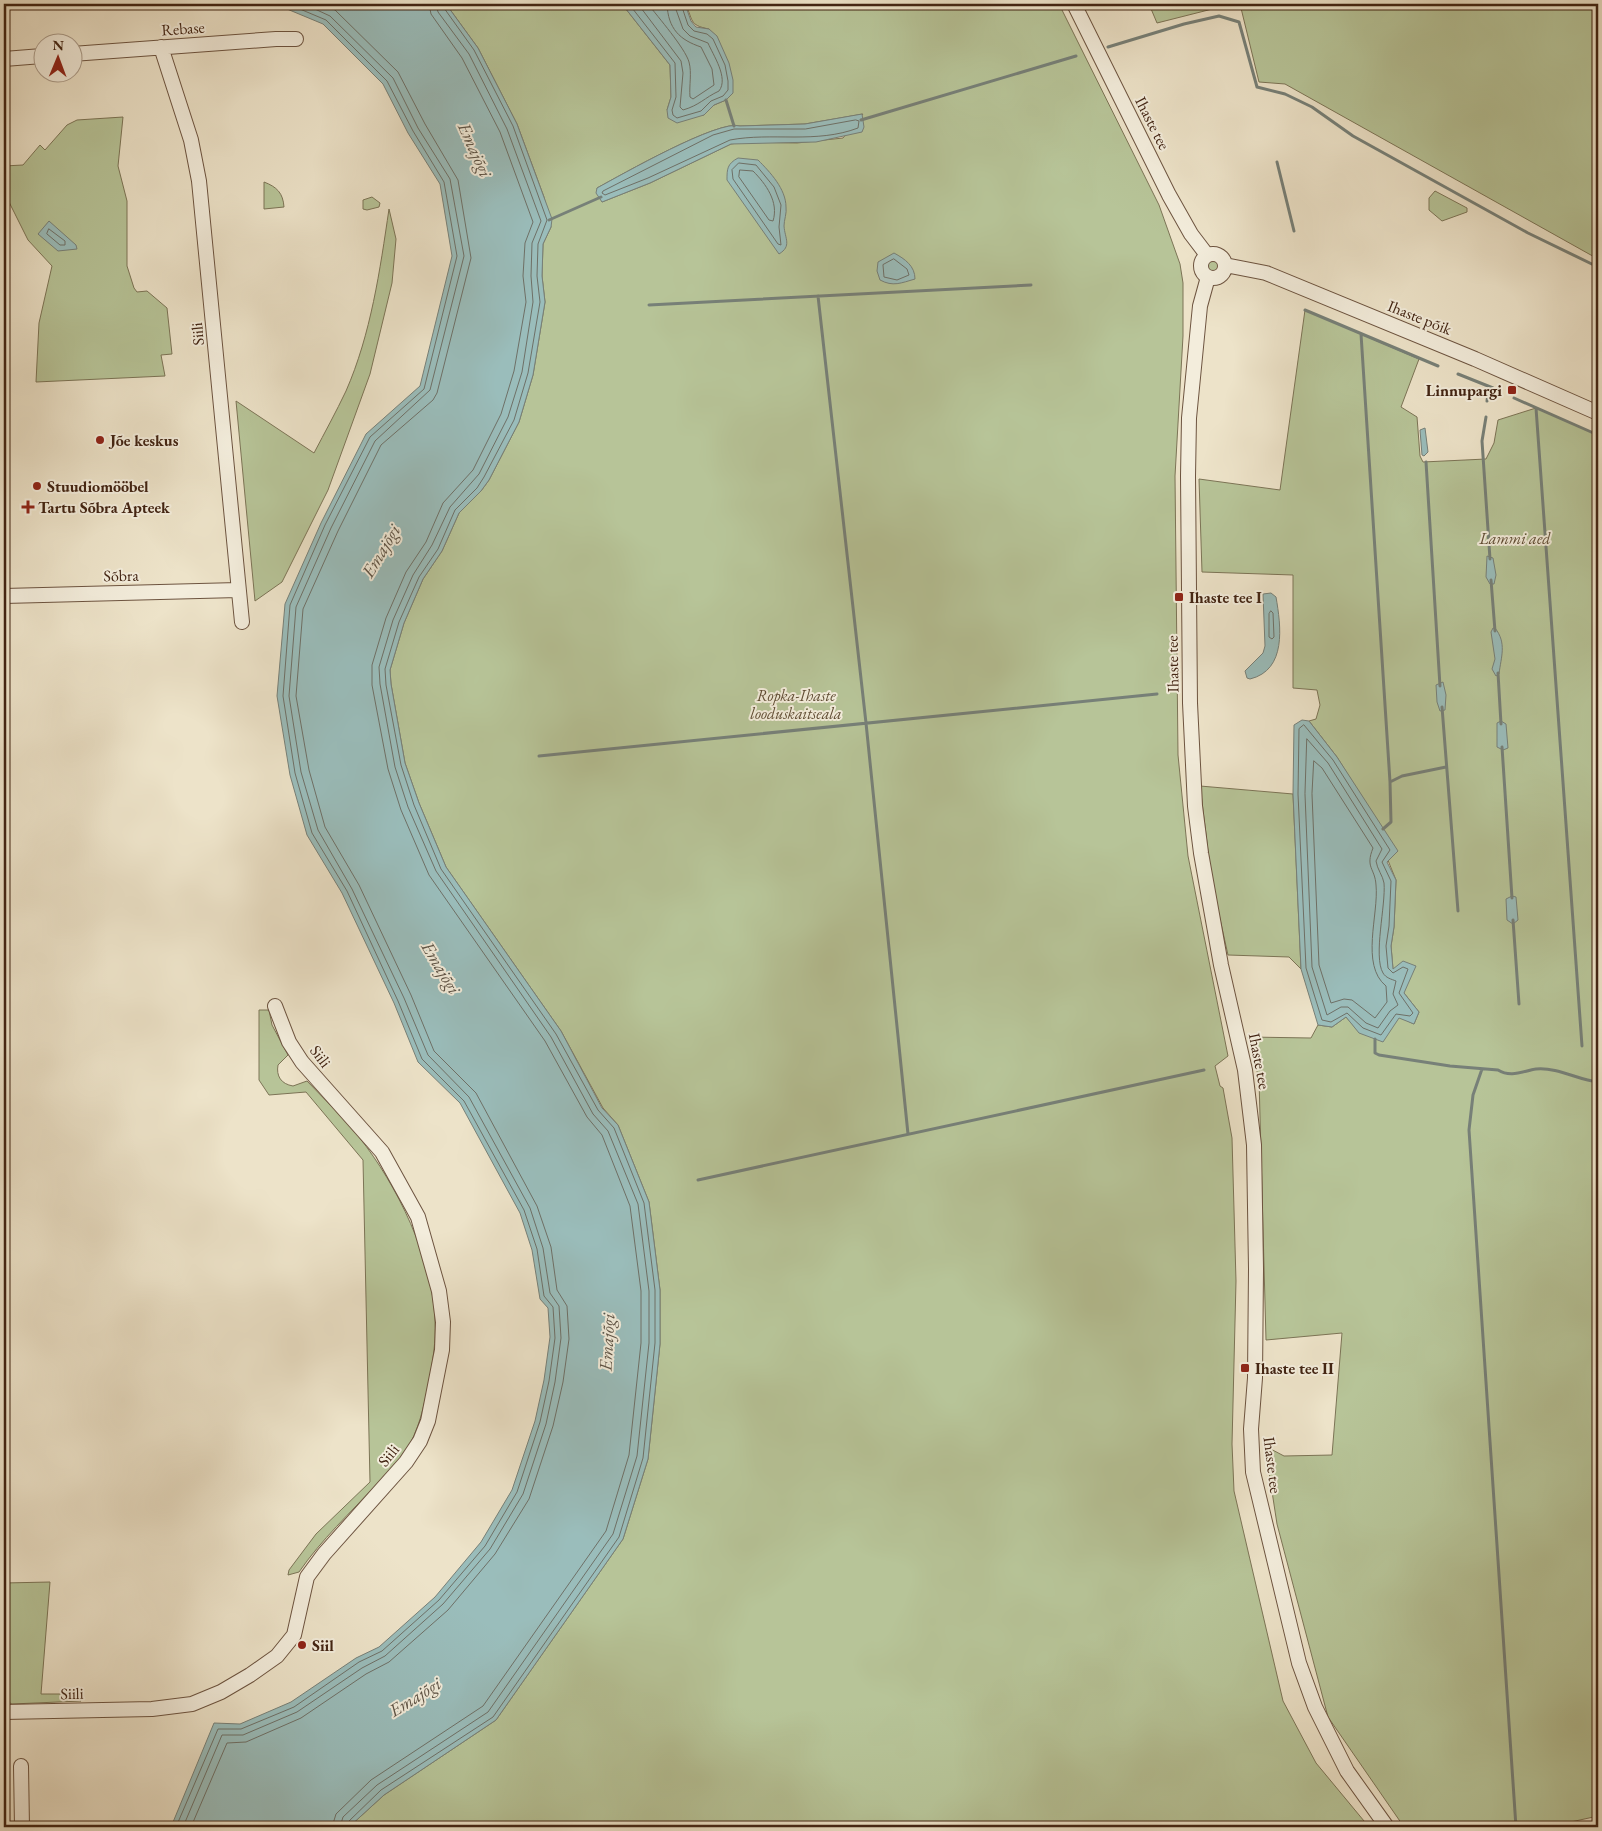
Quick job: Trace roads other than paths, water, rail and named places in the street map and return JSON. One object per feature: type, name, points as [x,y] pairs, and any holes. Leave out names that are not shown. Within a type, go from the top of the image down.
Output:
[{"type":"street","name":"Ihaste tee","points":[[1074,4],[1170,195],[1191,234],[1207,255]]},
{"type":"street","name":"Rebase","points":[[82,53],[276,38],[296,40]]},
{"type":"street","name":"Siili","points":[[160,47],[191,140],[199,181],[242,622]]},
{"type":"street","points":[[4,59],[32,57]]},
{"type":"street","points":[[1207,255],[1219,255],[1225,265],[1220,276],[1208,277],[1202,272],[1200,265],[1207,255]]},
{"type":"street","name":"Ihaste põik","points":[[1225,265],[1266,273],[1475,359],[1598,413]]},
{"type":"street","name":"Ihaste tee","points":[[1208,277],[1200,306],[1189,418],[1190,703],[1195,806],[1201,853],[1218,948],[1245,1070],[1253,1135],[1256,1260],[1255,1378],[1251,1429],[1253,1472],[1299,1663],[1315,1707],[1347,1771],[1387,1827]]},
{"type":"street","name":"Sõbra","points":[[4,596],[238,590]]},
{"type":"street","name":"Siili","points":[[4,1712],[152,1708],[192,1704],[221,1692],[250,1675],[277,1656],[294,1635],[307,1577],[324,1554],[406,1462],[420,1441],[428,1421],[442,1350],[443,1322],[439,1291],[418,1217],[382,1152],[302,1062],[290,1042],[275,1006]]},
{"type":"street","points":[[22,1766],[22,1827]]},
{"type":"water","name":"Emajõgi","points":[[275,4],[446,4],[478,48],[517,124],[552,219],[551,227],[543,244],[542,276],[545,302],[533,375],[519,422],[489,480],[459,513],[442,551],[423,579],[404,623],[390,670],[391,684],[405,763],[419,803],[446,867],[561,1031],[602,1108],[618,1125],[649,1202],[660,1290],[660,1344],[648,1459],[623,1539],[496,1720],[384,1795],[349,1827],[171,1827],[214,1723],[240,1724],[291,1702],[356,1658],[379,1647],[435,1597],[481,1542],[512,1490],[535,1421],[544,1380],[550,1337],[548,1308],[540,1299],[532,1250],[520,1213],[460,1103],[418,1062],[394,1003],[342,893],[307,835],[290,775],[277,696],[285,604],[321,523],[366,434],[420,386],[452,256],[440,184],[408,133],[383,84],[323,24]]},
{"type":"water","points":[[622,4],[685,4],[691,21],[696,27],[709,29],[717,36],[729,63],[733,80],[733,93],[726,100],[714,105],[704,115],[677,123],[668,118],[667,110],[671,97],[670,65]]},
{"type":"water","points":[[862,114],[864,127],[862,132],[816,142],[731,144],[650,183],[602,202],[596,193],[597,188],[692,139],[712,131],[729,126],[805,124]]},
{"type":"water","points":[[738,158],[758,160],[772,175],[783,194],[786,209],[784,226],[787,245],[779,254],[727,180],[728,167]]},
{"type":"water","points":[[49,221],[76,245],[77,249],[58,251],[38,234]]},
{"type":"water","points":[[894,253],[909,263],[915,274],[915,279],[893,284],[880,280],[877,271],[878,262]]},
{"type":"water","points":[[1425,428],[1428,452],[1424,456],[1422,455],[1420,430]]},
{"type":"water","points":[[1487,556],[1493,558],[1496,575],[1494,584],[1490,584],[1486,577]]},
{"type":"water","points":[[1271,593],[1276,597],[1278,608],[1279,646],[1276,657],[1270,666],[1262,674],[1250,679],[1247,678],[1245,671],[1263,653],[1265,646],[1263,594]]},
{"type":"water","points":[[1493,628],[1499,634],[1502,645],[1499,674],[1496,676],[1492,669],[1495,659],[1491,632]]},
{"type":"water","points":[[1443,682],[1446,695],[1445,710],[1440,711],[1437,702],[1436,685]]},
{"type":"water","points":[[1302,720],[1309,721],[1337,757],[1398,851],[1387,862],[1396,880],[1394,927],[1391,946],[1393,969],[1403,961],[1416,966],[1404,993],[1419,1012],[1414,1024],[1399,1018],[1383,1042],[1359,1033],[1346,1017],[1332,1027],[1318,1025],[1301,969],[1293,794],[1294,725]]},
{"type":"water","points":[[1501,721],[1506,724],[1508,748],[1503,750],[1497,747],[1497,723]]},
{"type":"water","points":[[1512,896],[1516,897],[1518,920],[1513,924],[1507,920],[1506,899]]},
{"type":"waterway","points":[[1108,47],[1184,24],[1219,16],[1239,22],[1257,87],[1285,94],[1312,107],[1353,136],[1528,233],[1598,267]]},
{"type":"waterway","points":[[861,120],[1076,56]]},
{"type":"waterway","points":[[726,100],[734,126]]},
{"type":"waterway","points":[[1277,162],[1294,231]]},
{"type":"waterway","points":[[549,220],[601,197]]},
{"type":"waterway","points":[[649,305],[1031,285]]},
{"type":"waterway","points":[[818,296],[866,723],[908,1134]]},
{"type":"waterway","points":[[1305,310],[1438,366]]},
{"type":"waterway","points":[[1361,334],[1390,782]]},
{"type":"waterway","points":[[1458,374],[1493,388]]},
{"type":"waterway","points":[[1487,401],[1489,387]]},
{"type":"waterway","points":[[1514,398],[1598,435]]},
{"type":"waterway","points":[[1536,408],[1582,1046]]},
{"type":"waterway","points":[[1486,417],[1482,441],[1490,559]]},
{"type":"waterway","points":[[1595,434],[1598,477]]},
{"type":"waterway","points":[[1426,462],[1440,686]]},
{"type":"waterway","points":[[1491,580],[1495,631]]},
{"type":"waterway","points":[[1498,673],[1501,724]]},
{"type":"waterway","points":[[539,756],[1157,694]]},
{"type":"waterway","points":[[1442,707],[1458,911]]},
{"type":"waterway","points":[[1502,747],[1512,898]]},
{"type":"waterway","points":[[1383,829],[1391,822],[1390,782],[1402,776],[1446,767]]},
{"type":"waterway","points":[[1513,920],[1519,1004]]},
{"type":"waterway","points":[[1375,1039],[1375,1053],[1379,1055],[1450,1066],[1498,1070],[1508,1074],[1544,1069],[1598,1082]]},
{"type":"waterway","points":[[1482,1069],[1473,1095],[1469,1130],[1516,1827]]},
{"type":"waterway","points":[[698,1180],[1204,1070]]},
{"type":"waterway","points":[[1594,1827],[1598,1826]]},
{"type":"place","name":"Linnupargi","points":[[1512,390]]},
{"type":"place","name":"Jõe keskus","points":[[100,440]]},
{"type":"place","name":"Stuudiomööbel","points":[[37,486]]},
{"type":"place","name":"Tartu Sõbra Apteek","points":[[28,507]]},
{"type":"place","name":"Ihaste tee I","points":[[1179,597]]},
{"type":"place","name":"Ihaste tee II","points":[[1245,1368]]},
{"type":"place","name":"Siil","points":[[302,1645]]},
{"type":"park label","name":"Lammi aed","points":[[1515,538]]},
{"type":"park label","name":"Ropka-Ihaste looduskaitseala","points":[[796,704]]}]
